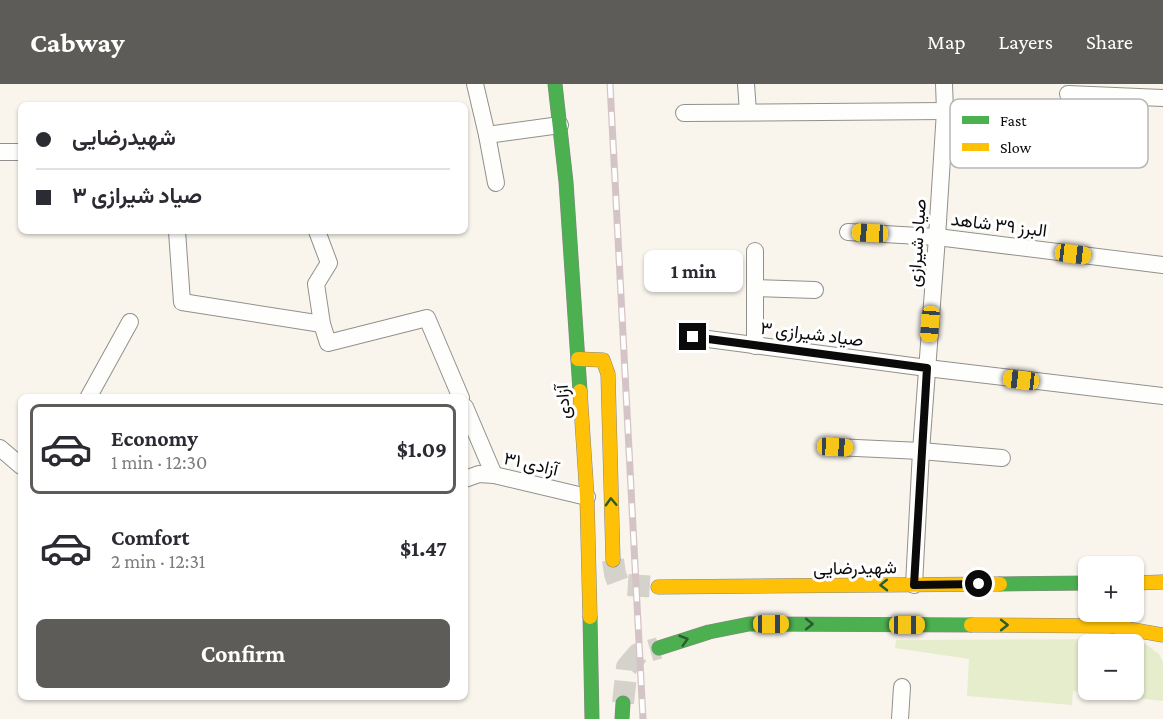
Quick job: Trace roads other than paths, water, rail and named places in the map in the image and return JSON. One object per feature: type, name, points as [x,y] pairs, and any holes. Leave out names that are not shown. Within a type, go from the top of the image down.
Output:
[{"type":"main road","name":"آزادی","points":[[555,84],[566,182],[587,497],[592,719]]},
{"type":"main road","points":[[578,359],[603,360],[608,374],[613,560]]},
{"type":"main road","points":[[1144,583],[1163,582]]},
{"type":"main road","name":"شهیدرضایی","points":[[658,587],[748,592],[914,585],[1078,583]]},
{"type":"main road","points":[[658,648],[748,619],[1111,626],[1163,635]]},
{"type":"main road","points":[[622,719],[623,703]]},
{"type":"street","points":[[475,84],[496,183]]},
{"type":"street","points":[[746,84],[748,112]]},
{"type":"street","name":"صیاد شیرازی","points":[[914,585],[945,111],[944,84]]},
{"type":"street","points":[[1068,94],[1163,98]]},
{"type":"street","points":[[684,113],[945,111]]},
{"type":"street","points":[[487,135],[560,125]]},
{"type":"street","points":[[0,152],[18,152]]},
{"type":"street","name":"البرز ۳۹ شاهد","points":[[848,232],[937,237],[1163,265]]},
{"type":"street","points":[[177,234],[182,302],[322,324]]},
{"type":"street","points":[[318,234],[329,263],[316,284],[322,324],[328,343],[427,318],[459,394]]},
{"type":"street","points":[[755,251],[755,346]]},
{"type":"street","points":[[755,288],[815,290]]},
{"type":"street","points":[[90,394],[130,322]]},
{"type":"street","name":"صیاد شیرازی ۳","points":[[693,337],[1163,396]]},
{"type":"street","points":[[468,414],[494,475]]},
{"type":"street","points":[[835,447],[1002,458]]},
{"type":"street","points":[[0,448],[18,463]]},
{"type":"street","name":"آزادی ۳۱","points":[[468,478],[479,474],[494,475],[587,497]]},
{"type":"street","points":[[900,719],[902,687]]},
{"type":"tunnel","points":[[613,560],[618,582],[627,585],[658,587]]},
{"type":"tunnel","points":[[623,703],[627,667],[638,654],[659,648]]},
{"type":"railway","points":[[610,84],[643,719]]}]
